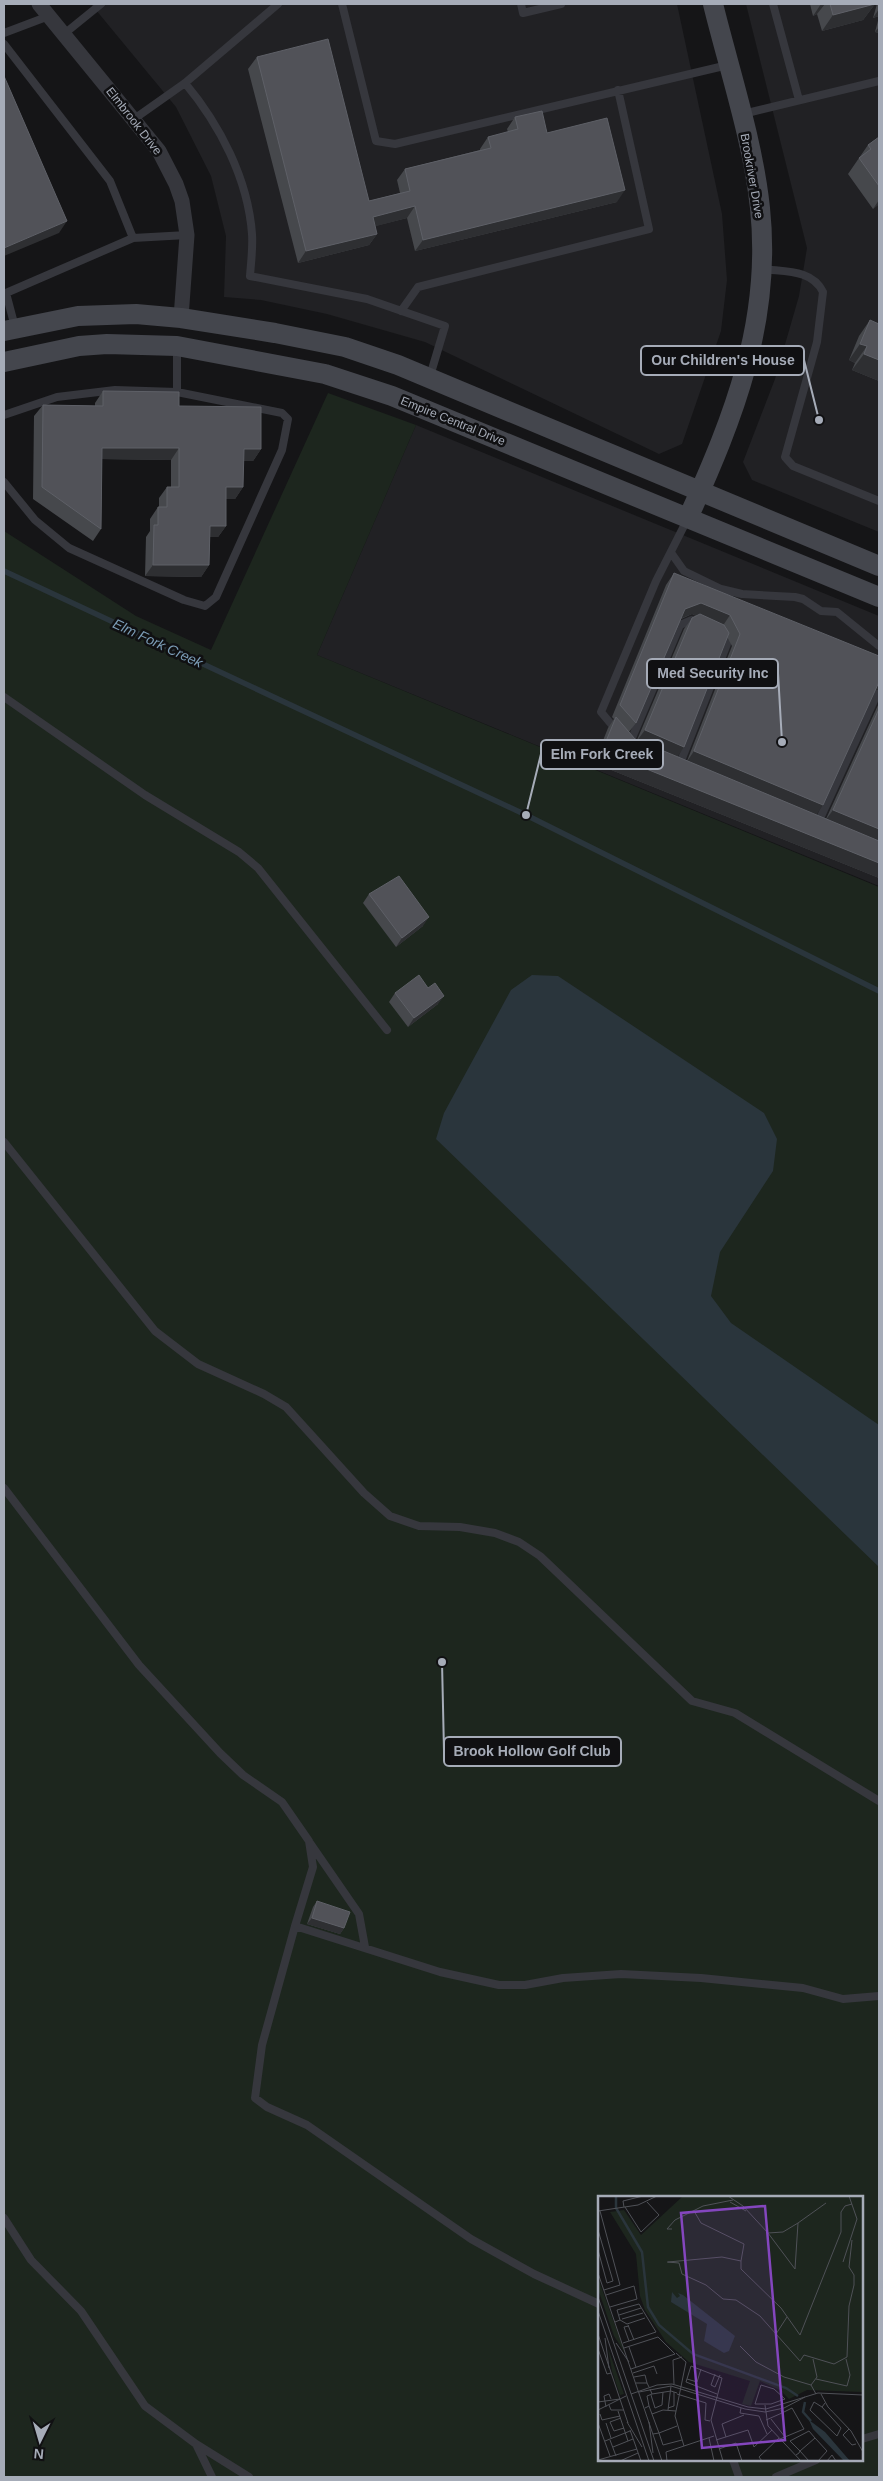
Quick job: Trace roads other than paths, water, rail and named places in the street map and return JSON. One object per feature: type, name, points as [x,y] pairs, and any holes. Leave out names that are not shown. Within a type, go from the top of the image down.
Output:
[{"type":"street","name":"Elmbrook Drive","points":[[39,4],[159,151],[176,184],[182,201],[187,235],[181,318]]},
{"type":"street","name":"Brookriver Drive","points":[[688,518],[744,378],[758,317],[762,268],[760,206],[713,4]]},
{"type":"street","points":[[10,329],[78,316],[136,314],[181,318],[345,347],[430,378],[879,566]]},
{"type":"street","points":[[177,346],[181,318]]},
{"type":"street","name":"Empire Central Drive","points":[[4,362],[79,346],[107,344],[177,346],[325,374],[359,383],[879,597]]},
{"type":"lane","points":[[64,34],[101,4]]},
{"type":"lane","points":[[134,119],[185,83],[278,4]]},
{"type":"lane","points":[[342,4],[376,140],[380,142],[395,144],[728,65]]},
{"type":"lane","points":[[521,4],[523,13],[561,4]]},
{"type":"lane","points":[[773,4],[799,100]]},
{"type":"lane","points":[[4,33],[50,16]]},
{"type":"lane","points":[[4,44],[110,181],[133,238]]},
{"type":"lane","points":[[740,115],[879,81]]},
{"type":"lane","points":[[185,83],[208,111],[245,191],[252,235],[250,276],[367,299],[445,326],[430,378]]},
{"type":"lane","points":[[401,311],[418,287],[649,229],[618,90]]},
{"type":"lane","points":[[10,329],[5,293],[133,238],[187,235]]},
{"type":"lane","points":[[762,268],[806,275],[813,278],[823,292],[817,342],[785,457],[794,466],[879,501]]},
{"type":"lane","points":[[177,346],[177,392]]},
{"type":"lane","points":[[4,415],[57,397],[115,390],[177,392],[282,412],[288,419],[282,450],[220,589],[216,597],[205,606],[184,600],[69,548],[35,520],[4,482]]},
{"type":"lane","points":[[637,748],[629,745],[601,712],[656,581],[672,554],[688,518]]},
{"type":"lane","points":[[672,554],[684,571],[721,589],[742,594],[795,597],[803,599],[821,611],[837,612],[879,646]]},
{"type":"lane","points":[[629,745],[680,625],[692,620],[720,632],[727,644],[679,766]]},
{"type":"lane","points":[[807,821],[821,827],[877,694],[879,694]]},
{"type":"lane","points":[[4,697],[145,794],[239,852],[258,868],[387,1030]]},
{"type":"lane","points":[[670,763],[688,770]]},
{"type":"lane","points":[[4,1142],[154,1331],[198,1364],[286,1406],[364,1493],[390,1516],[419,1526],[460,1527],[496,1533],[519,1542],[540,1556],[692,1701],[736,1713],[879,1801]]},
{"type":"lane","points":[[4,1488],[139,1665],[220,1754],[243,1775],[282,1802],[358,1914],[364,1947]]},
{"type":"lane","points":[[309,1841],[312,1867],[262,2045],[255,2098],[267,2107],[307,2124],[471,2239],[534,2274],[598,2304]]},
{"type":"lane","points":[[295,1926],[440,1972],[500,1985],[525,1984],[571,1977],[621,1974],[701,1978],[803,1988],[843,1999],[879,1996]]},
{"type":"lane","points":[[4,2218],[30,2260],[81,2311],[146,2406],[196,2444],[249,2477]]},
{"type":"lane","points":[[863,2439],[879,2434]]},
{"type":"lane","points":[[196,2444],[212,2477]]},
{"type":"lane","points":[[733,2461],[739,2477]]},
{"type":"lane","points":[[776,2477],[814,2461]]},
{"type":"waterway","name":"Elm Fork Creek","points":[[4,571],[526,815],[879,991]]},
{"type":"place","name":"Our Children's House","points":[[819,420]]},
{"type":"place","name":"Med Security Inc","points":[[782,742]]},
{"type":"place","name":"Elm Fork Creek","points":[[526,815]]},
{"type":"place","name":"Brook Hollow Golf Club","points":[[442,1662]]}]
